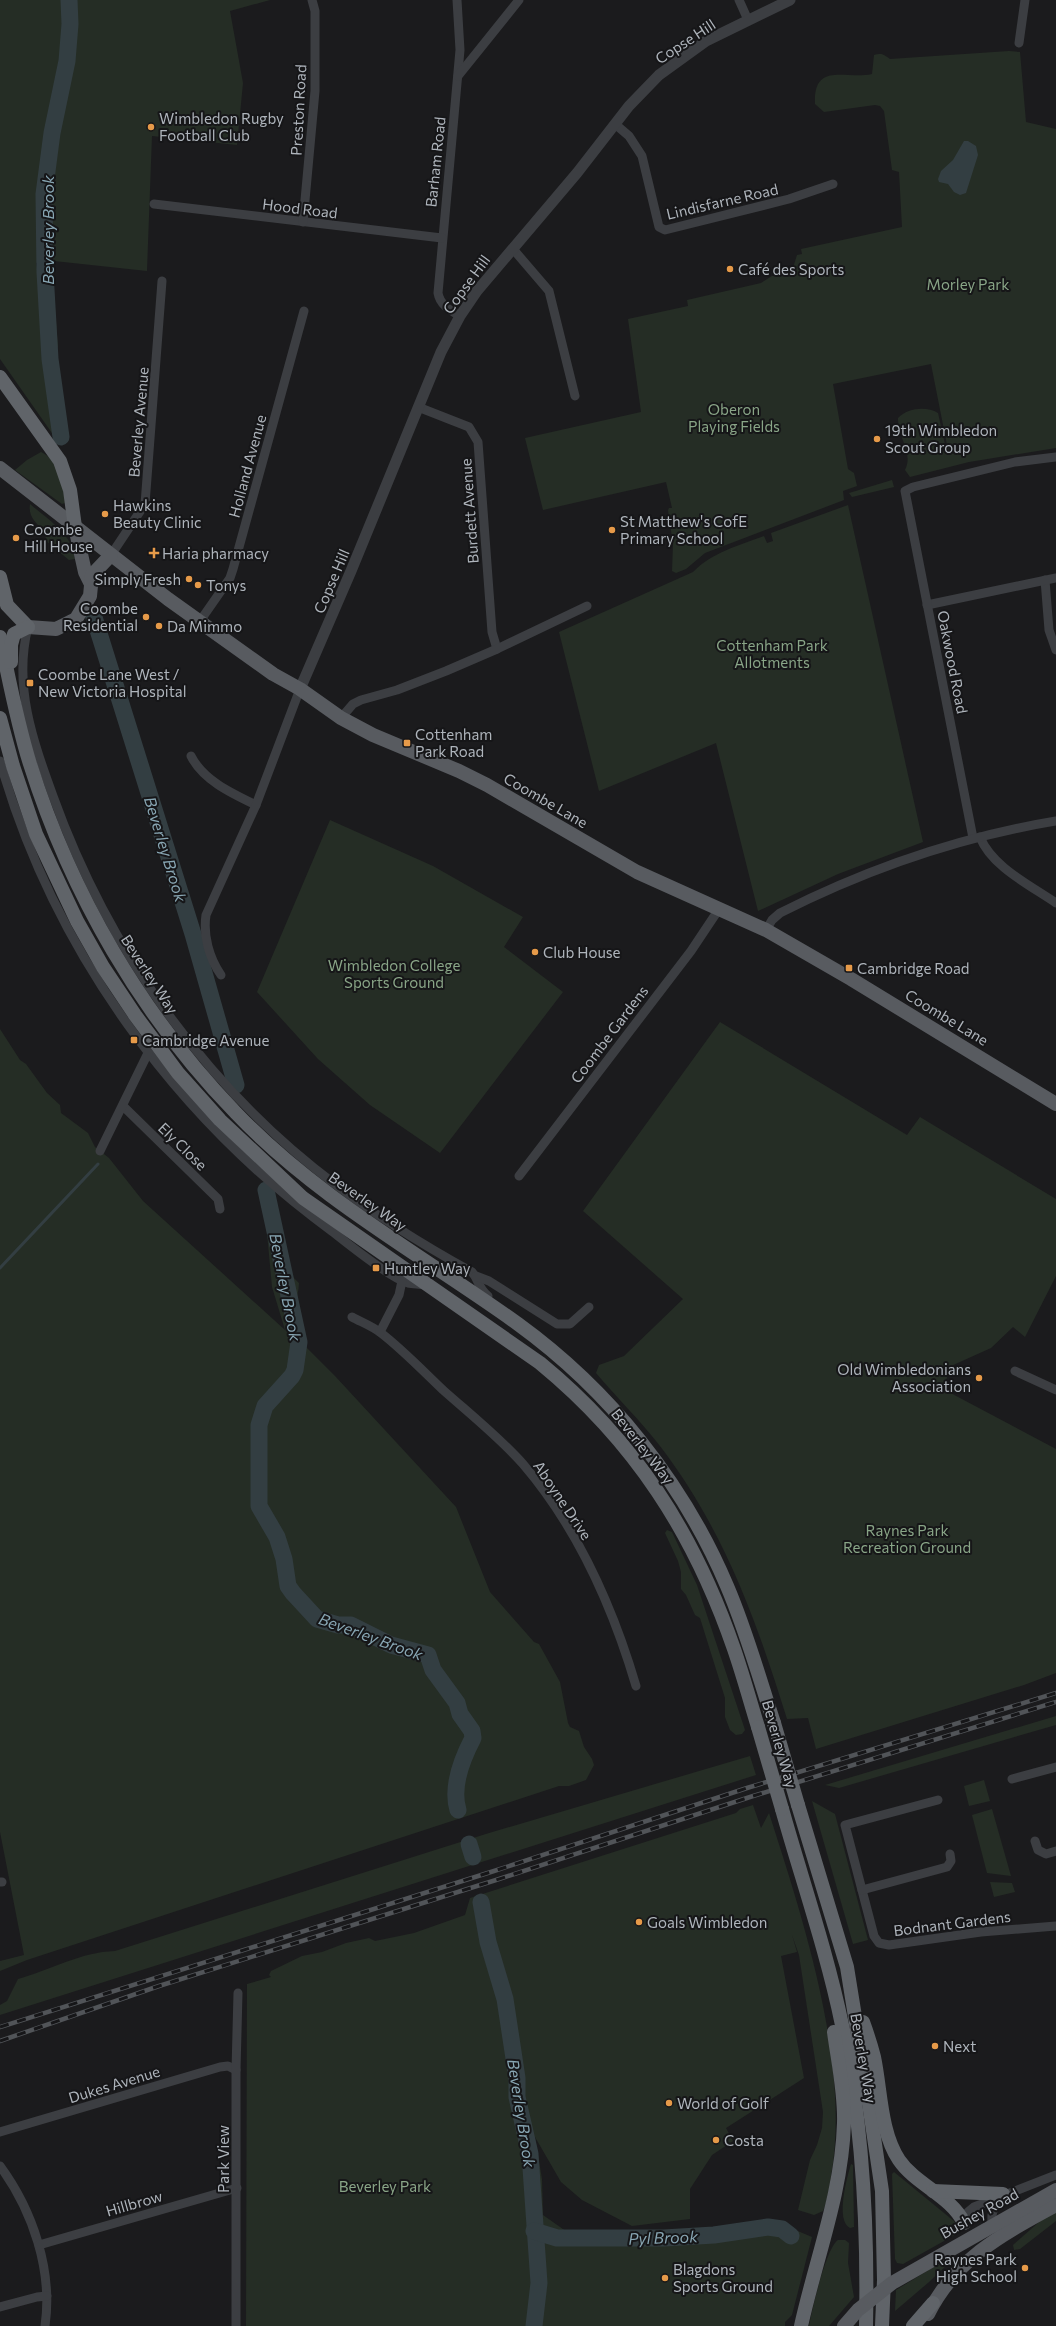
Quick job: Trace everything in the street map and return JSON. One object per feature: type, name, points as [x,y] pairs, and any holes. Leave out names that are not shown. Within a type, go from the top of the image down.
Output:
[{"type":"highway","points":[[0,377],[60,461],[70,490],[75,527]]},
{"type":"highway","points":[[0,577],[7,605],[28,627],[14,634],[11,645],[14,700]]},
{"type":"highway","name":"Beverley Way","points":[[0,637],[30,762],[71,870],[119,960],[185,1056],[237,1115],[314,1184],[351,1212],[500,1312],[560,1356],[629,1427],[668,1476],[713,1554],[728,1588],[774,1723],[847,1968],[882,2191],[884,2280],[882,2326]]},
{"type":"highway","name":"Beverley Way","points":[[0,718],[24,800],[56,877],[103,967],[156,1044],[220,1120],[264,1164],[303,1198],[339,1225],[429,1285],[534,1359],[574,1391],[617,1437],[635,1459],[667,1504],[713,1594],[734,1649],[824,1952],[842,2024],[856,2105],[865,2191],[867,2259],[866,2326]]},
{"type":"highway","points":[[801,2326],[836,2192],[844,2122],[824,1952]]},
{"type":"highway","points":[[847,1968],[873,2055],[891,2144],[906,2168],[960,2215],[964,2224]]},
{"type":"highway","points":[[933,2191],[1003,2194]]},
{"type":"highway","points":[[913,2326],[933,2303]]},
{"type":"main road","name":"Coombe Lane","points":[[0,468],[111,556],[273,674],[300,689],[341,718],[373,735],[480,781],[638,872],[766,930],[851,979],[1056,1104]]},
{"type":"main road","points":[[75,527],[85,572],[90,582]]},
{"type":"main road","points":[[28,627],[56,629],[71,622],[81,613],[90,596],[90,582],[94,572],[111,556]]},
{"type":"main road","name":"Bushey Road","points":[[844,2326],[863,2306],[892,2283],[1056,2190]]},
{"type":"main road","name":"Bushey Road","points":[[967,2260],[1009,2232],[1056,2205]]},
{"type":"main road","points":[[921,2326],[933,2303],[952,2276],[967,2260],[968,2244],[964,2224]]},
{"type":"street","name":"Preston Road","points":[[303,222],[315,91],[315,11],[312,0]]},
{"type":"street","name":"Barham Road","points":[[457,0],[460,25],[458,76],[442,238],[439,299],[444,306],[460,316]]},
{"type":"street","points":[[458,76],[519,0]]},
{"type":"street","points":[[739,0],[748,20]]},
{"type":"street","name":"Copse Hill","points":[[300,689],[340,599],[441,352],[460,316],[477,291],[644,90],[677,61],[706,41],[790,0]]},
{"type":"street","points":[[1019,43],[1025,0]]},
{"type":"street","name":"Lindisfarne Road","points":[[615,124],[629,136],[642,156],[659,227],[665,230],[789,199],[833,184]]},
{"type":"street","name":"Hood Road","points":[[154,204],[442,238]]},
{"type":"street","points":[[513,249],[549,291],[575,396]]},
{"type":"street","name":"Beverley Avenue","points":[[111,556],[145,504],[162,281]]},
{"type":"street","name":"Holland Avenue","points":[[200,621],[230,578],[304,311]]},
{"type":"street","name":"Burdett Avenue","points":[[418,407],[469,427],[478,442],[492,632],[497,649]]},
{"type":"street","name":"Oakwood Road","points":[[1056,457],[974,471],[913,487],[905,491],[927,605],[977,837],[985,850],[999,863],[1056,903]]},
{"type":"street","points":[[927,605],[1056,578]]},
{"type":"street","points":[[1045,580],[1049,630],[1056,650]]},
{"type":"street","points":[[341,718],[353,704],[361,700],[397,690],[497,649],[587,606]]},
{"type":"street","name":"Beverley Way","points":[[28,627],[24,649],[24,700],[43,768],[84,874],[120,943],[150,989],[211,1069],[250,1111],[304,1160],[335,1185],[390,1223],[472,1272],[476,1276],[489,1281],[557,1324],[570,1324],[589,1307]]},
{"type":"street","points":[[221,975],[214,966],[204,928],[206,915],[256,805],[300,689]]},
{"type":"street","points":[[191,756],[202,773],[235,795],[256,805]]},
{"type":"street","name":"Beverley Way","points":[[0,761],[17,815],[38,867],[56,905],[83,956],[148,1053],[191,1105],[261,1175],[312,1217],[402,1281],[429,1285]]},
{"type":"street","points":[[766,930],[772,920],[780,913],[840,885],[896,862],[977,837],[1056,821]]},
{"type":"street","name":"Coombe Gardens","points":[[519,1176],[690,951],[719,909]]},
{"type":"street","points":[[100,1150],[148,1053]]},
{"type":"street","name":"Ely Close","points":[[123,1106],[218,1199],[220,1209]]},
{"type":"street","name":"Beverley Way","points":[[476,1276],[480,1290],[490,1298],[500,1312]]},
{"type":"street","points":[[380,1332],[399,1295],[402,1281]]},
{"type":"street","name":"Aboyne Drive","points":[[352,1317],[380,1332],[489,1431],[522,1463],[541,1486],[560,1514],[597,1583],[625,1649],[636,1686]]},
{"type":"street","points":[[1015,1371],[1056,1390]]},
{"type":"street","points":[[1012,1779],[1056,1767]]},
{"type":"street","name":"Bodnant Gardens","points":[[938,1800],[846,1825],[874,1936],[879,1943],[890,1945],[981,1932],[1056,1926]]},
{"type":"street","points":[[1035,1841],[1038,1850],[1046,1854],[1056,1851]]},
{"type":"street","points":[[862,1890],[947,1867],[951,1861],[950,1854]]},
{"type":"street","name":"Park View","points":[[236,2326],[236,2070],[238,1993]]},
{"type":"street","name":"Dukes Avenue","points":[[0,2132],[220,2067],[228,2066],[236,2070]]},
{"type":"street","points":[[0,2166],[15,2190],[39,2245],[48,2296],[45,2326]]},
{"type":"street","name":"Bushey Road","points":[[964,2224],[970,2210],[1003,2194],[1035,2184],[1056,2175]]},
{"type":"street","name":"Hillbrow","points":[[39,2245],[237,2188]]},
{"type":"street","points":[[1003,2194],[992,2214],[991,2222],[996,2228],[1009,2232]]},
{"type":"street","points":[[0,2307],[37,2297],[48,2296]]},
{"type":"green space","points":[[0,0],[270,0],[230,11],[243,83],[237,145],[152,136],[147,271],[54,261],[36,263],[37,268],[52,268],[58,347],[45,348],[54,436],[0,359]]},
{"type":"green space","points":[[1009,51],[1020,52],[1026,122],[1056,129],[1056,448],[969,462],[910,477],[905,470],[908,457],[898,425],[898,418],[902,415],[917,409],[928,409],[938,413],[946,449],[948,450],[931,364],[833,384],[848,469],[854,473],[857,486],[843,491],[844,500],[705,553],[686,569],[676,573],[672,571],[673,544],[668,510],[669,508],[672,508],[666,482],[543,510],[525,438],[641,412],[628,319],[688,306],[687,300],[761,283],[772,276],[792,271],[797,255],[802,254],[801,249],[902,227],[899,172],[892,170],[884,111],[880,106],[875,105],[824,112],[815,104],[816,91],[819,82],[825,77],[833,75],[872,74],[874,55],[877,54],[882,54],[890,59]]},
{"type":"green space","points":[[41,452],[52,461],[56,467],[63,489],[65,503],[62,504],[15,470],[27,460]]},
{"type":"green space","points":[[892,480],[894,487],[852,497],[849,493]]},
{"type":"green space","points":[[30,504],[51,521],[70,542],[75,559],[69,560],[46,541],[45,532],[31,516]]},
{"type":"green space","name":"Cottenham Park Allotments","points":[[848,505],[923,842],[838,874],[758,911],[716,743],[599,791],[559,632],[693,572],[709,559],[726,550],[764,536],[767,543],[773,541],[771,533]]},
{"type":"green space","name":"Wimbledon College Sports Ground","points":[[330,820],[433,866],[523,917],[504,947],[563,992],[440,1153],[370,1105],[318,1059],[257,992]]},
{"type":"green space","name":"Raynes Park Recreation Ground","points":[[720,1022],[907,1135],[920,1117],[1056,1199],[1056,1276],[1025,1337],[1013,1327],[991,1348],[951,1366],[943,1389],[1056,1449],[1056,1673],[1024,1685],[816,1749],[808,1718],[787,1719],[763,1646],[736,1576],[702,1510],[683,1478],[660,1446],[645,1427],[596,1373],[599,1365],[624,1356],[683,1299],[583,1211]]},
{"type":"green space","points":[[0,1029],[20,1060],[26,1064],[47,1093],[60,1105],[61,1113],[88,1133],[95,1147],[109,1158],[143,1201],[285,1330],[272,1287],[263,1190],[269,1194],[287,1271],[299,1283],[296,1305],[298,1315],[304,1329],[302,1341],[456,1507],[490,1592],[534,1642],[539,1644],[560,1682],[568,1723],[570,1727],[579,1731],[584,1747],[594,1765],[586,1780],[569,1786],[559,1786],[27,1960],[0,1971],[0,1961],[24,1955],[0,1832]]},
{"type":"green space","points":[[667,1530],[672,1532],[697,1585],[745,1730],[742,1734],[736,1735],[730,1730],[725,1717],[725,1698],[700,1618],[695,1615],[686,1595],[681,1589],[681,1572],[678,1561],[665,1533]]},
{"type":"green space","points":[[1056,1716],[1056,1725],[839,1788],[825,1785]]},
{"type":"green space","points":[[750,1756],[756,1775],[0,2015],[0,2005],[7,2001],[18,1979],[66,1962],[102,1952],[115,1951],[489,1833]]},
{"type":"green space","points":[[984,1780],[990,1801],[969,1806],[964,1786]]},
{"type":"green space","points":[[812,1801],[835,1814],[868,1940],[853,1944]]},
{"type":"green space","name":"Beverley Park","points":[[753,1805],[761,1828],[769,1813],[809,1945],[829,2040],[835,2087],[835,2133],[829,2189],[823,2211],[814,2215],[798,2210],[810,2160],[817,2145],[822,2128],[823,2112],[799,1955],[792,1935],[797,1952],[781,1956],[804,2078],[726,2128],[733,2141],[712,2155],[690,2189],[690,2219],[632,2226],[582,2200],[561,2182],[535,2137],[542,2179],[543,2215],[570,2234],[614,2238],[672,2236],[774,2221],[812,2237],[792,2315],[785,2322],[785,2326],[246,2326],[247,1984],[271,1977],[269,1975],[271,1971],[302,1956],[322,1952],[346,1943],[369,1938],[375,1941],[414,1933],[465,1915],[470,1898],[736,1813],[740,1809]]},
{"type":"green space","points":[[992,1809],[1011,1876],[987,1873],[972,1815]]},
{"type":"green space","points":[[990,1882],[1012,1883],[1015,1892],[994,1897]]},
{"type":"green space","points":[[851,2164],[853,2165],[854,2227],[850,2228],[846,2224],[843,2217],[843,2198]]},
{"type":"green space","points":[[894,2172],[955,2222],[960,2232],[903,2264],[897,2263],[895,2259],[892,2174]]},
{"type":"green space","points":[[1056,2211],[1056,2221],[1020,2249],[1014,2250],[1013,2245],[1046,2216]]},
{"type":"green space","points":[[838,2240],[845,2240],[849,2243],[848,2263],[854,2297],[829,2326],[809,2326],[824,2267],[833,2245]]},
{"type":"green space","points":[[952,2256],[952,2260],[895,2311],[896,2290]]},
{"type":"shaded area","points":[[964,141],[968,141],[976,146],[978,155],[966,193],[960,195],[954,192],[948,184],[939,182],[938,179],[941,171],[953,160]]},
{"type":"waterway","name":"Beverley Brook","points":[[61,437],[50,359],[45,272],[44,194],[52,133],[67,61],[70,24],[69,0]]},
{"type":"waterway","name":"Beverley Brook","points":[[93,614],[193,934],[236,1085]]},
{"type":"waterway","points":[[0,1268],[98,1164]]},
{"type":"waterway","name":"Beverley Brook","points":[[266,1190],[299,1342],[295,1370],[292,1376],[265,1406],[259,1425],[259,1506],[277,1537],[284,1559],[288,1586],[317,1619],[338,1625],[351,1625],[391,1645],[428,1655],[433,1670],[457,1703],[460,1714],[472,1731],[473,1738],[465,1755],[457,1783],[456,1801],[458,1810]]},
{"type":"waterway","name":"Beverley Brook","points":[[469,1844],[473,1857]]},
{"type":"waterway","name":"Beverley Brook","points":[[481,1902],[488,1942],[505,1999],[517,2078],[517,2097],[530,2154],[539,2283],[534,2326]]},
{"type":"waterway","name":"Pyl Brook","points":[[534,2231],[557,2238],[664,2238],[714,2235],[768,2227],[782,2229],[791,2236]]},
{"type":"railway","points":[[0,2027],[494,1871],[747,1788],[1056,1693]]},
{"type":"railway","points":[[0,2041],[159,1986],[496,1880],[750,1797],[1056,1702]]},
{"type":"place","name":"Wimbledon Rugby Football Club","points":[[151,127]]},
{"type":"place","name":"Café des Sports","points":[[730,269]]},
{"type":"place","name":"19th Wimbledon Scout Group","points":[[877,439]]},
{"type":"place","name":"Hawkins Beauty Clinic","points":[[105,514]]},
{"type":"place","name":"St Matthew's CofE Primary School","points":[[612,530]]},
{"type":"place","name":"Coombe Hill House","points":[[16,538]]},
{"type":"place","name":"Haria pharmacy","points":[[154,553]]},
{"type":"place","name":"Simply Fresh","points":[[189,579]]},
{"type":"place","name":"Tonys","points":[[198,585]]},
{"type":"place","name":"Coombe Residential","points":[[146,617]]},
{"type":"place","name":"Da Mimmo","points":[[159,626]]},
{"type":"place","name":"Coombe Lane West / New Victoria Hospital","points":[[30,683]]},
{"type":"place","name":"Cottenham Park Road","points":[[407,743]]},
{"type":"place","name":"Club House","points":[[535,952]]},
{"type":"place","name":"Cambridge Road","points":[[849,968]]},
{"type":"place","name":"Cambridge Avenue","points":[[134,1040]]},
{"type":"place","name":"Huntley Way","points":[[376,1268]]},
{"type":"place","name":"Old Wimbledonians Association","points":[[979,1378]]},
{"type":"place","name":"Goals Wimbledon","points":[[639,1922]]},
{"type":"place","name":"Next","points":[[935,2046]]},
{"type":"place","name":"World of Golf","points":[[669,2103]]},
{"type":"place","name":"Costa","points":[[716,2140]]},
{"type":"place","name":"Raynes Park High School","points":[[1025,2268]]},
{"type":"place","name":"Blagdons Sports Ground","points":[[665,2278]]},
{"type":"park label","name":"Morley Park","points":[[968,284]]},
{"type":"park label","name":"Oberon Playing Fields","points":[[734,418]]}]
